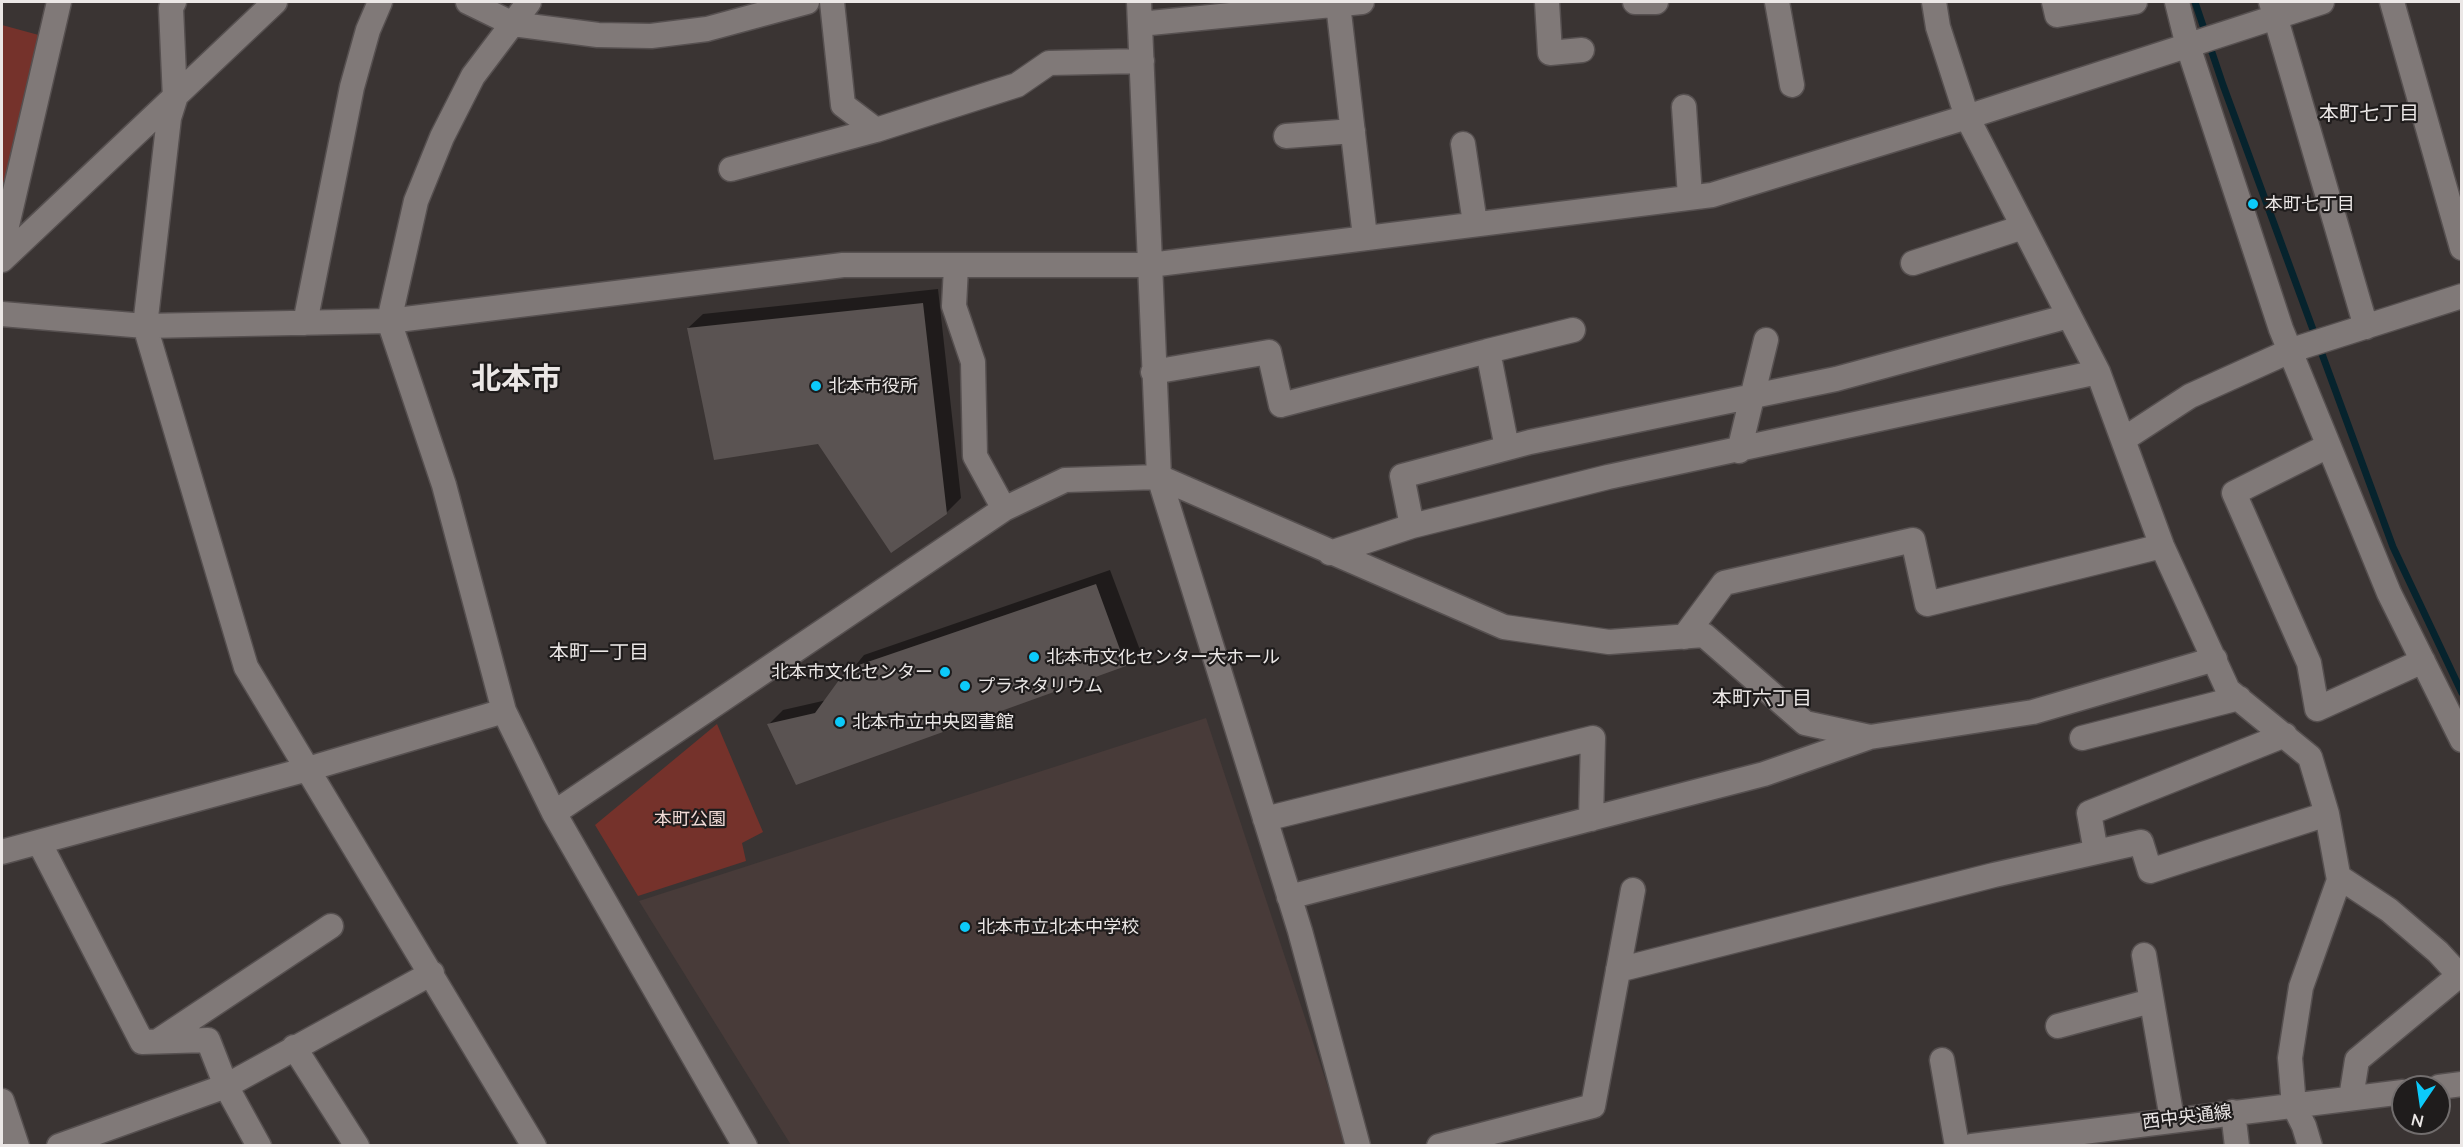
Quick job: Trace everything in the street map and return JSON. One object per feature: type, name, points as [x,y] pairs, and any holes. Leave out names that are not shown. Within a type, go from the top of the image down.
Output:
[{"type":"street","points":[[2,247],[59,2]]},
{"type":"street","points":[[174,2],[171,8],[175,99],[170,118],[145,326],[246,667],[534,1146]]},
{"type":"street","points":[[2,260],[175,99],[275,2]]},
{"type":"street","points":[[305,323],[352,87],[368,30],[380,2]]},
{"type":"street","points":[[468,2],[513,24],[598,35],[651,36],[707,29],[807,2]]},
{"type":"street","points":[[529,2],[473,76],[442,137],[416,201],[389,321],[444,485],[504,711],[554,813],[745,1146]]},
{"type":"street","points":[[832,2],[843,105],[876,130]]},
{"type":"street","points":[[1358,1146],[1289,897],[1160,477],[1153,372],[1140,13],[1362,2]]},
{"type":"street","points":[[1547,2],[1550,53],[1582,50]]},
{"type":"street","points":[[1635,2],[1656,2]]},
{"type":"street","points":[[1777,2],[1792,85]]},
{"type":"street","points":[[1934,2],[1938,27],[1968,117],[2098,372],[2162,546],[2228,690],[2310,757],[2327,814],[2339,877],[2301,987],[2290,1058],[2294,1106],[2304,1126],[2310,1146]]},
{"type":"street","points":[[2054,2],[2057,15],[2135,2]]},
{"type":"street","points":[[2177,2],[2188,46],[2282,329],[2389,593],[2462,740]]},
{"type":"street","points":[[2,314],[145,326],[389,321],[843,265],[1150,266],[1475,223],[1712,195],[1968,117],[2188,46],[2272,8],[2322,2]]},
{"type":"street","points":[[2392,2],[2462,249]]},
{"type":"street","points":[[1338,4],[1365,237]]},
{"type":"street","points":[[2272,8],[2366,327]]},
{"type":"street","points":[[731,169],[876,130],[1017,85],[1048,63],[1142,61]]},
{"type":"street","points":[[1684,107],[1690,197]]},
{"type":"street","points":[[1286,136],[1353,131]]},
{"type":"street","points":[[1463,144],[1475,223]]},
{"type":"street","points":[[1913,263],[2023,227]]},
{"type":"street","points":[[956,267],[954,306],[973,362],[975,456],[1004,509]]},
{"type":"street","points":[[2124,439],[2190,396],[2292,350],[2462,296]]},
{"type":"street","points":[[1412,526],[1402,476],[1507,448],[1836,379],[2069,316]]},
{"type":"street","points":[[1153,372],[1269,352],[1281,405],[1573,330]]},
{"type":"street","points":[[1739,451],[1766,340]]},
{"type":"street","points":[[1488,351],[1507,448]]},
{"type":"street","points":[[1330,553],[1412,526],[1608,477],[1739,451],[2098,372]]},
{"type":"street","points":[[2328,446],[2234,493],[2309,663],[2316,709],[2423,661]]},
{"type":"street","points":[[554,813],[1004,509],[1065,480],[1160,477],[1504,627],[1609,642],[1704,635],[1805,723],[1870,737]]},
{"type":"street","points":[[1684,636],[1724,583],[1912,540],[1927,604],[2162,546]]},
{"type":"street","points":[[1289,897],[1764,774],[1870,737],[2033,712],[2215,660]]},
{"type":"street","points":[[2082,738],[2238,698]]},
{"type":"street","points":[[2,852],[308,769],[504,711]]},
{"type":"street","points":[[2096,852],[2090,813],[2285,735]]},
{"type":"street","points":[[1265,819],[1593,738],[1591,819]]},
{"type":"street","points":[[1618,970],[2141,842],[2150,871],[2327,814]]},
{"type":"street","points":[[39,842],[142,1042],[208,1041],[226,1086],[259,1146]]},
{"type":"street","points":[[2339,877],[2389,910],[2460,974],[2357,1060],[2351,1098]]},
{"type":"street","points":[[1438,1146],[1593,1106],[1633,890]]},
{"type":"street","points":[[158,1041],[331,926]]},
{"type":"street","points":[[2144,955],[2172,1119]]},
{"type":"street","points":[[59,1146],[226,1086],[432,973]]},
{"type":"street","points":[[2058,1026],[2151,1000]]},
{"type":"street","points":[[294,1047],[357,1146]]},
{"type":"street","points":[[1942,1060],[1957,1146]]},
{"type":"street","name":"西中央通線","points":[[1972,1146],[2172,1119],[2391,1093]]},
{"type":"street","points":[[2,1101],[17,1146]]},
{"type":"street","points":[[2233,1112],[2237,1146]]},
{"type":"shaded area","name":"北本市立北本中学校","points":[[1206,718],[1347,1145],[791,1145],[639,901]]},
{"type":"green space","points":[[2,25],[46,37],[2,235]]},
{"type":"green space","name":"本町公園","points":[[717,724],[763,832],[742,843],[746,861],[638,896],[595,825]]},
{"type":"building","name":"北本市役所","points":[[923,303],[947,514],[891,553],[818,444],[714,460],[687,328]]},
{"type":"building","points":[[1096,584],[1126,666],[796,785],[767,724],[815,713],[847,669]]},
{"type":"waterway","points":[[2195,2],[2223,85],[2393,547],[2462,693]]},
{"type":"place","name":"本町七丁目","points":[[2253,204]]},
{"type":"place","name":"北本市役所","points":[[816,386]]},
{"type":"place","name":"北本市文化センター大ホール","points":[[1034,657]]},
{"type":"place","name":"北本市文化センター","points":[[945,672]]},
{"type":"place","name":"プラネタリウム","points":[[965,686]]},
{"type":"place","name":"北本市立中央図書館","points":[[840,722]]},
{"type":"place","name":"北本市立北本中学校","points":[[965,927]]},
{"type":"district","name":"本町七丁目","points":[[2369,114]]},
{"type":"district","name":"北本市","points":[[516,379]]},
{"type":"district","name":"本町一丁目","points":[[599,653]]},
{"type":"district","name":"本町六丁目","points":[[1762,699]]}]
